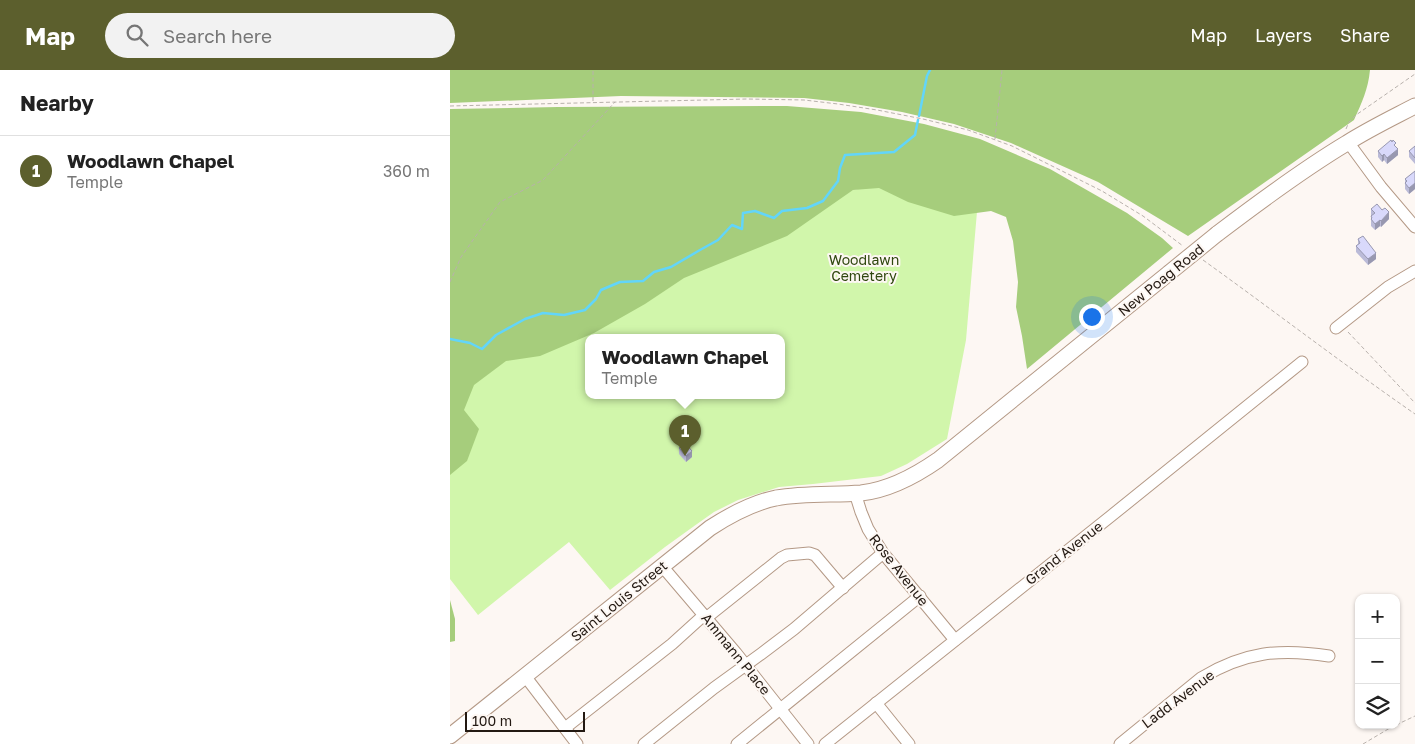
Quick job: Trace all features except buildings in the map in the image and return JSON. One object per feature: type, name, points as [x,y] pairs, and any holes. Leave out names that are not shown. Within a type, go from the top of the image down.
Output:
[{"type":"main road","name":"New Poag Road","points":[[804,495],[855,493],[880,489],[899,482],[928,467],[1217,234],[1279,187],[1348,142],[1415,106]]},
{"type":"main road","name":"Saint Louis Street","points":[[450,736],[710,528],[743,509],[776,498],[804,495]]},
{"type":"street","points":[[1348,142],[1415,227]]},
{"type":"street","points":[[1340,325],[1388,287],[1402,277],[1414,272]]},
{"type":"street","name":"Grand Avenue","points":[[826,744],[1302,362]]},
{"type":"street","name":"Rose Avenue","points":[[855,493],[868,529],[883,553],[955,640]]},
{"type":"street","points":[[564,728],[787,555],[809,553],[815,555],[844,588]]},
{"type":"street","points":[[644,744],[714,688],[787,634],[844,588],[883,553]]},
{"type":"street","name":"Ammann Place","points":[[662,566],[746,664],[808,744]]},
{"type":"street","points":[[737,744],[920,596]]},
{"type":"street","name":"Ladd Avenue","points":[[1120,744],[1201,678],[1232,662],[1261,654],[1310,653],[1329,656]]},
{"type":"street","points":[[525,676],[578,744]]},
{"type":"street","points":[[876,702],[909,744]]},
{"type":"path","points":[[593,70],[593,102]]},
{"type":"path","points":[[994,139],[1002,70]]},
{"type":"path","points":[[1348,142],[1345,134],[1349,122],[1356,115],[1415,74]]},
{"type":"path","points":[[450,106],[616,101],[804,100],[923,119],[968,130],[1021,150],[1102,191],[1143,216],[1188,249]]},
{"type":"path","points":[[450,282],[460,257],[500,202],[543,180],[616,101]]},
{"type":"path","points":[[1203,260],[1274,311],[1321,348],[1415,414]]},
{"type":"path","points":[[1340,325],[1415,403]]},
{"type":"path","points":[[1400,723],[1415,716]]},
{"type":"path","points":[[1363,744],[1389,729]]},
{"type":"green space","points":[[450,70],[1370,70],[1366,90],[1354,120],[1188,236],[1098,182],[1011,143],[954,124],[902,112],[804,98],[621,96],[450,103]]},
{"type":"green space","points":[[787,106],[861,112],[924,124],[980,139],[1050,169],[1127,213],[1173,248],[1027,369],[1016,307],[1018,282],[1013,241],[1006,217],[991,211],[954,216],[908,202],[879,188],[853,190],[787,236],[684,278],[645,304],[594,333],[585,334],[585,337],[540,356],[506,361],[474,385],[464,410],[479,429],[467,461],[450,475],[450,109]]},
{"type":"green space","name":"Woodlawn Cemetery","points":[[981,165],[966,340],[947,439],[907,464],[881,476],[779,487],[738,500],[714,512],[610,590],[569,542],[478,615],[450,579],[450,384],[750,210]]},
{"type":"green space","points":[[450,600],[455,619],[455,641],[450,642]]},
{"type":"waterway","points":[[919,116],[927,76],[930,70]]},
{"type":"waterway","points":[[450,339],[470,343],[482,349],[496,335],[525,319],[543,313],[564,315],[585,310],[596,299],[601,290],[620,282],[643,281],[654,272],[671,267],[718,240],[732,225],[742,229],[743,213],[755,211],[774,218],[782,211],[807,208],[823,201],[838,181],[845,155],[894,152],[915,135],[918,120]]},
{"type":"place","name":"Woodlawn Chapel","points":[[685,456]]}]
